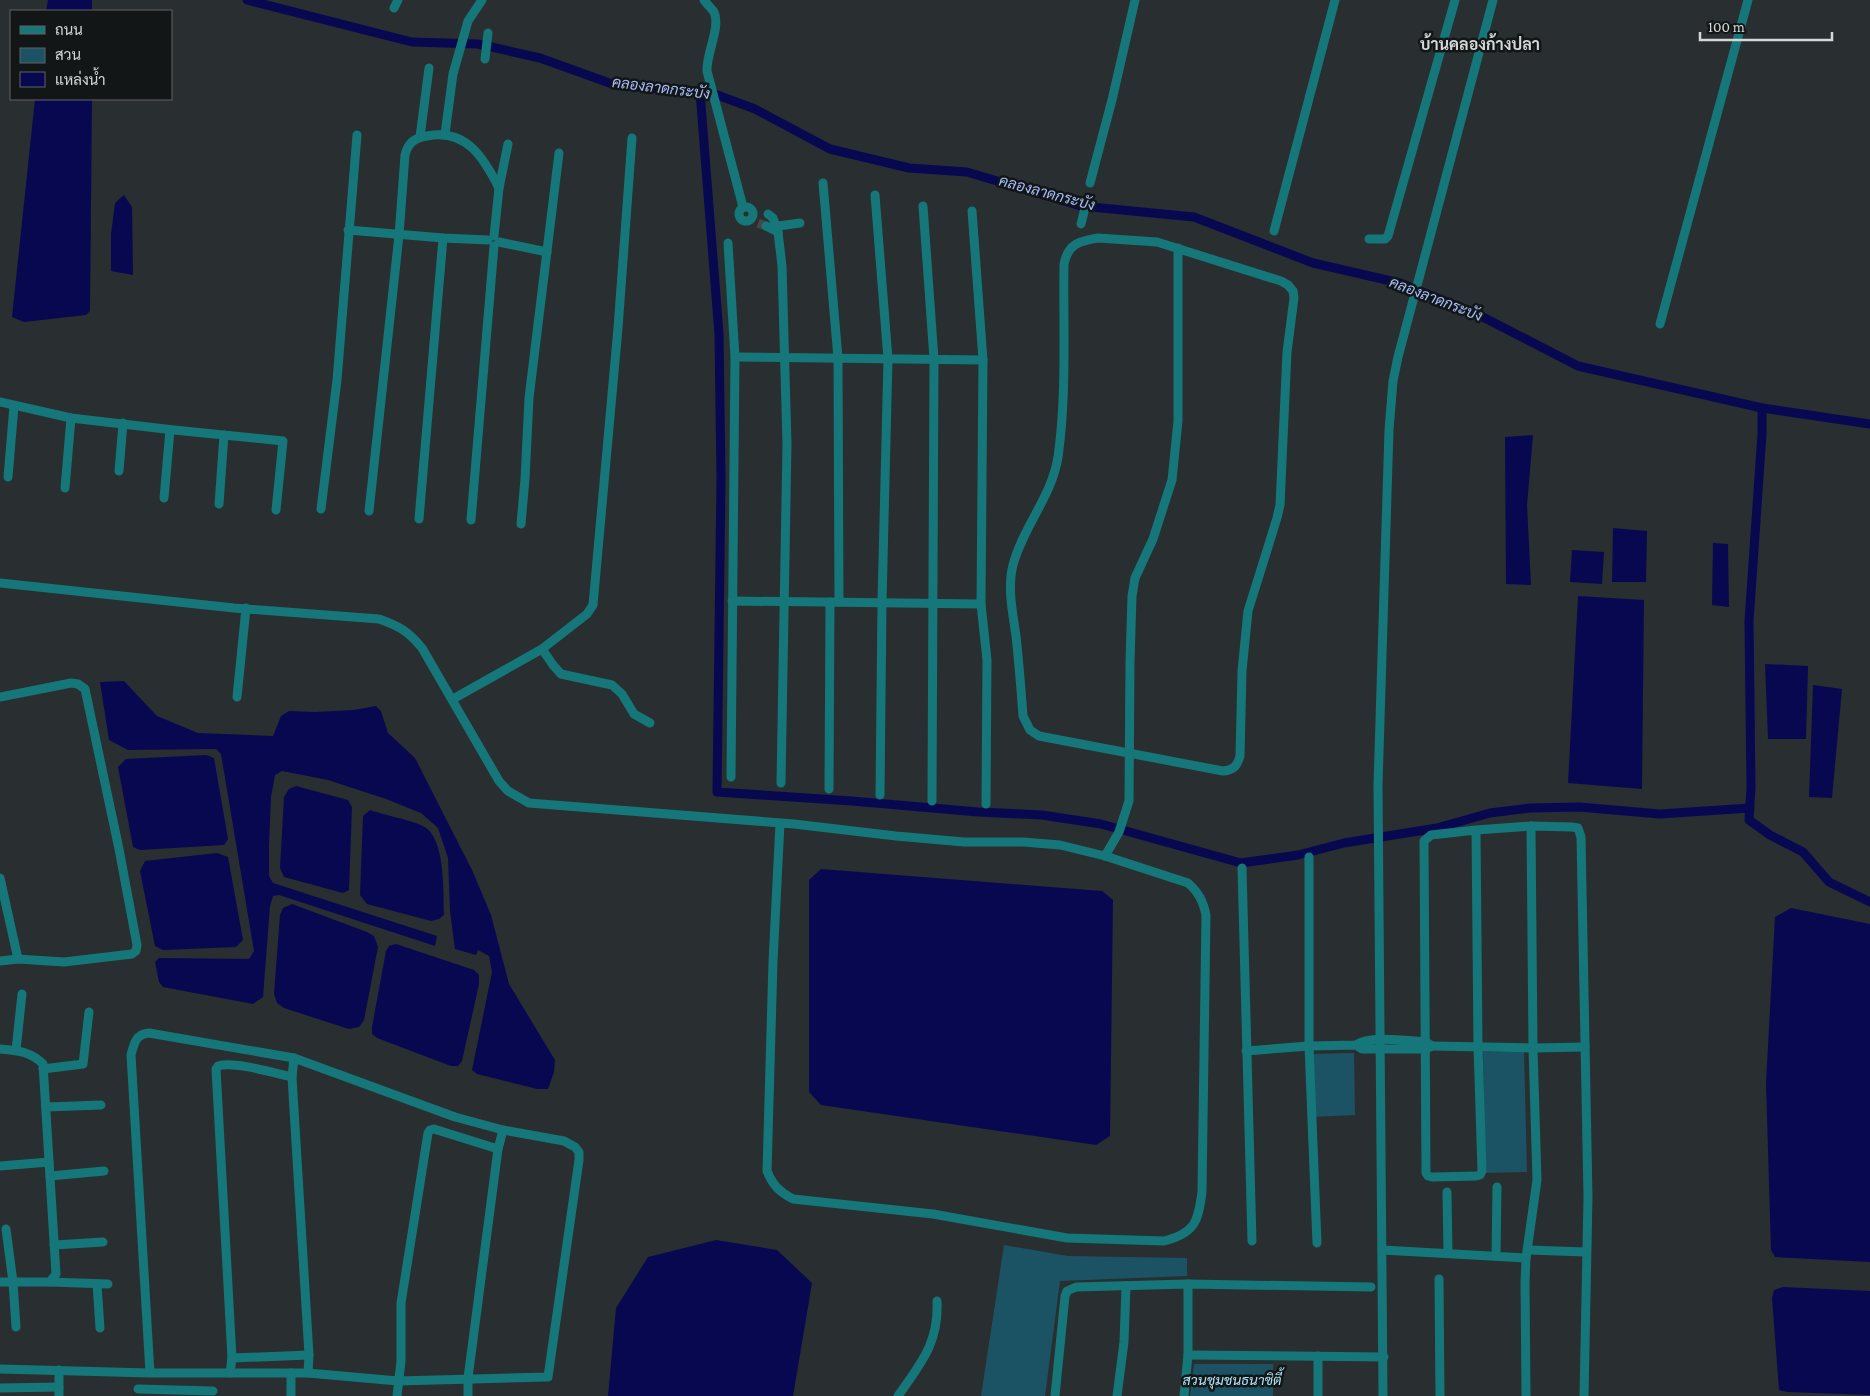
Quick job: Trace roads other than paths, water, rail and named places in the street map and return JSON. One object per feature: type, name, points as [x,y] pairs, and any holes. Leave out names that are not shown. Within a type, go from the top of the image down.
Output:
[{"type":"street","points":[[445,134],[453,74],[468,21],[482,0]]},
{"type":"street","points":[[704,0],[714,12],[716,21],[707,71],[721,119],[782,266],[787,444],[781,783]]},
{"type":"street","points":[[1090,183],[1112,100],[1135,0]]},
{"type":"street","points":[[1274,231],[1335,0]]},
{"type":"street","points":[[1369,239],[1385,238],[1388,236],[1455,0]]},
{"type":"street","points":[[1383,1396],[1378,785],[1392,381],[1493,0]]},
{"type":"street","points":[[1660,324],[1748,0]]},
{"type":"street","points":[[485,58],[488,35]]},
{"type":"street","points":[[420,137],[429,68]]},
{"type":"street","points":[[369,512],[399,235],[405,155],[410,142],[420,137],[445,134],[463,140],[484,161],[500,188]]},
{"type":"street","points":[[320,509],[337,380],[357,135]]},
{"type":"street","points":[[453,699],[542,649],[587,614],[594,606],[632,138]]},
{"type":"street","points":[[471,520],[494,241],[500,188],[508,144]]},
{"type":"street","points":[[520,524],[525,479],[529,398],[559,153]]},
{"type":"street","points":[[822,183],[838,358],[829,789]]},
{"type":"street","points":[[875,195],[888,359],[882,602],[880,795]]},
{"type":"street","points":[[1081,224],[1087,200]]},
{"type":"street","points":[[923,206],[934,359],[932,801]]},
{"type":"street","points":[[972,211],[983,360],[981,604],[987,660],[986,804]]},
{"type":"street","points":[[762,220],[800,223]]},
{"type":"street","points":[[348,230],[494,241],[547,252]]},
{"type":"street","points":[[419,519],[443,238]]},
{"type":"street","points":[[1098,238],[1157,242],[1281,281],[1293,291],[1293,308],[1287,352],[1280,505],[1278,518],[1248,611],[1242,671],[1241,748],[1238,763],[1231,770],[1223,771],[1128,754],[1039,736],[1030,730],[1023,716],[1011,588],[1012,574],[1022,537],[1039,507],[1058,459],[1064,394],[1064,264],[1066,253],[1078,242],[1098,238]]},
{"type":"street","points":[[728,243],[735,358],[731,777]]},
{"type":"street","points":[[1104,856],[1119,832],[1129,801],[1128,754],[1132,596],[1135,578],[1153,539],[1172,480],[1178,421],[1178,248]]},
{"type":"street","points":[[735,358],[983,360]]},
{"type":"street","points":[[0,402],[70,418],[284,441],[276,510]]},
{"type":"street","points":[[8,477],[14,406]]},
{"type":"street","points":[[65,488],[70,418]]},
{"type":"street","points":[[118,471],[123,423]]},
{"type":"street","points":[[164,498],[170,430]]},
{"type":"street","points":[[219,504],[224,435]]},
{"type":"street","points":[[0,583],[246,608],[379,619],[396,625],[408,631],[418,643],[453,699],[499,781],[508,791],[530,803],[780,824],[964,842],[1023,842],[1060,845],[1104,856],[1188,883],[1200,897],[1206,915],[1202,1192],[1196,1223],[1179,1237],[1164,1241],[1067,1238],[933,1214],[793,1199],[780,1192],[772,1183],[767,1172],[773,962],[780,824]]},
{"type":"street","points":[[732,601],[981,604]]},
{"type":"street","points":[[237,697],[246,608]]},
{"type":"street","points":[[542,649],[552,665],[561,674],[612,685],[617,688],[634,714],[650,723]]},
{"type":"street","points":[[0,697],[71,683],[78,684],[85,689],[119,848],[137,945],[136,951],[132,954],[73,961],[18,959],[0,961]]},
{"type":"street","points":[[1476,830],[1478,1047],[1482,1172],[1476,1176],[1432,1177],[1426,1173],[1428,1046],[1424,841],[1431,835],[1476,830],[1531,826],[1572,826],[1578,828],[1581,837],[1588,1198],[1584,1396]]},
{"type":"street","points":[[1526,1396],[1525,1301],[1527,1254],[1536,1180],[1531,826]]},
{"type":"street","points":[[1309,857],[1309,1046],[1317,1243]]},
{"type":"street","points":[[1242,868],[1252,1241]]},
{"type":"street","points":[[0,878],[18,959]]},
{"type":"street","points":[[16,1050],[22,994]]},
{"type":"street","points":[[43,1069],[83,1064],[89,1012]]},
{"type":"street","points":[[0,1369],[139,1373],[150,1373],[213,1373],[230,1373],[291,1373],[308,1373],[398,1381],[548,1377],[579,1152],[570,1144],[503,1130],[454,1117],[294,1058],[149,1033],[142,1034],[134,1043],[132,1055],[150,1373]]},
{"type":"street","points":[[1246,1051],[1309,1046],[1356,1045],[1362,1041],[1380,1040],[1428,1046]]},
{"type":"street","points":[[1356,1045],[1362,1049],[1380,1050],[1428,1046],[1585,1047]]},
{"type":"street","points":[[0,1049],[24,1051],[35,1057],[42,1064],[56,1274],[50,1282]]},
{"type":"street","points":[[294,1058],[292,1077],[309,1355],[308,1373]]},
{"type":"street","points":[[230,1373],[232,1358],[216,1069],[219,1065],[232,1065],[292,1077]]},
{"type":"street","points":[[46,1107],[101,1105]]},
{"type":"street","points":[[398,1396],[401,1361],[401,1303],[428,1133],[434,1129],[498,1149]]},
{"type":"street","points":[[468,1396],[468,1378],[498,1149],[503,1130]]},
{"type":"street","points":[[0,1166],[49,1162]]},
{"type":"street","points":[[50,1176],[104,1171]]},
{"type":"street","points":[[1496,1256],[1497,1187]]},
{"type":"street","points":[[1447,1192],[1448,1253]]},
{"type":"street","points":[[6,1229],[13,1282],[16,1327]]},
{"type":"street","points":[[54,1245],[103,1242]]},
{"type":"street","points":[[1382,1250],[1496,1256],[1586,1252]]},
{"type":"street","points":[[1439,1279],[1440,1396]]},
{"type":"street","points":[[0,1282],[108,1284]]},
{"type":"street","points":[[97,1284],[100,1328]]},
{"type":"street","points":[[1184,1396],[1188,1355],[1188,1284]]},
{"type":"street","points":[[1055,1396],[1063,1304],[1068,1291],[1076,1287],[1188,1284],[1371,1287]]},
{"type":"street","points":[[1117,1396],[1124,1342],[1126,1286]]},
{"type":"street","points":[[898,1396],[932,1343],[937,1320],[937,1301]]},
{"type":"street","points":[[232,1358],[309,1355]]},
{"type":"street","points":[[1188,1355],[1384,1357]]},
{"type":"street","points":[[1318,1356],[1318,1396]]},
{"type":"street","points":[[0,1388],[59,1392],[59,1370]]},
{"type":"street","points":[[139,1373],[138,1393],[213,1393],[213,1373]]},
{"type":"street","points":[[291,1373],[291,1396]]},
{"type":"water","points":[[48,0],[92,0],[92,10],[46,10]]},
{"type":"water","points":[[35,100],[92,100],[90,311],[86,315],[24,322],[12,317]]},
{"type":"water","points":[[124,195],[132,207],[133,275],[111,271],[111,234],[115,203]]},
{"type":"water","points":[[1533,435],[1527,505],[1531,585],[1506,584],[1505,437]]},
{"type":"water","points":[[1613,528],[1647,531],[1646,582],[1612,582]]},
{"type":"water","points":[[1713,543],[1728,544],[1729,607],[1712,605]]},
{"type":"water","points":[[1572,550],[1604,552],[1602,584],[1570,582]]},
{"type":"water","points":[[1578,596],[1644,600],[1642,789],[1568,783]]},
{"type":"water","points":[[1765,664],[1808,666],[1806,739],[1768,739]]},
{"type":"water","points":[[124,681],[157,716],[198,733],[273,736],[281,716],[289,711],[354,710],[376,706],[381,711],[388,733],[415,758],[472,870],[491,915],[509,984],[555,1060],[554,1072],[548,1089],[537,1089],[477,1074],[472,1070],[492,972],[489,956],[478,950],[476,955],[455,949],[450,911],[448,858],[438,828],[421,813],[328,780],[282,771],[275,775],[271,797],[269,845],[269,876],[273,883],[437,936],[435,946],[279,895],[273,896],[270,906],[263,997],[253,1004],[163,987],[159,982],[155,962],[159,958],[249,959],[254,951],[221,754],[216,749],[128,750],[109,740],[100,682]]},
{"type":"water","points":[[1813,685],[1842,689],[1832,798],[1809,797]]},
{"type":"water","points":[[206,755],[214,758],[228,839],[224,845],[140,850],[133,847],[118,767],[126,759]]},
{"type":"water","points":[[296,786],[348,800],[352,807],[349,890],[343,893],[284,877],[280,868],[284,797],[289,789]]},
{"type":"water","points":[[370,810],[423,826],[436,841],[443,880],[444,915],[439,919],[431,921],[367,904],[360,895],[363,816]]},
{"type":"water","points":[[217,853],[228,857],[243,940],[236,947],[163,950],[155,946],[140,871],[145,861]]},
{"type":"water","points":[[821,869],[1102,891],[1113,900],[1110,1136],[1096,1145],[821,1105],[809,1092],[809,880]]},
{"type":"water","points":[[292,904],[374,936],[378,947],[364,1020],[359,1027],[349,1029],[284,1008],[277,1003],[274,994],[280,915],[283,908]]},
{"type":"water","points":[[1791,908],[1870,924],[1870,1262],[1775,1257],[1771,1250],[1766,1083],[1775,917]]},
{"type":"water","points":[[396,944],[474,970],[479,975],[479,984],[462,1061],[458,1066],[451,1066],[377,1038],[372,1034],[386,951],[389,946]]},
{"type":"water","points":[[716,1240],[777,1250],[812,1283],[793,1396],[608,1396],[616,1308],[648,1257]]},
{"type":"water","points":[[1783,1287],[1870,1291],[1870,1395],[1787,1392],[1779,1390],[1772,1298],[1774,1290]]},
{"type":"waterway","name":"คลองลาดกระบัง","points":[[247,0],[412,42],[478,44],[540,58],[615,85],[712,93],[755,109],[830,149],[909,168],[967,172],[1081,206],[1194,217],[1313,263],[1400,283],[1479,315],[1578,366],[1762,408],[1870,424]]},
{"type":"waterway","points":[[700,92],[719,334],[721,479],[717,792],[978,812],[1042,815],[1101,824],[1241,863],[1298,855],[1344,843],[1437,828],[1490,813],[1530,808],[1579,807],[1660,814],[1750,808]]},
{"type":"waterway","points":[[1762,408],[1762,434],[1749,621],[1751,788],[1749,820],[1770,835],[1803,852],[1829,882],[1870,902]]},
{"type":"tunnel","points":[[758,223],[766,226]]},
{"type":"district","name":"บ้านคลองก้างปลา","points":[[1480,44]]},
{"type":"park label","name":"สวนชุมชนธนาซิตี้","points":[[1232,1380]]}]
